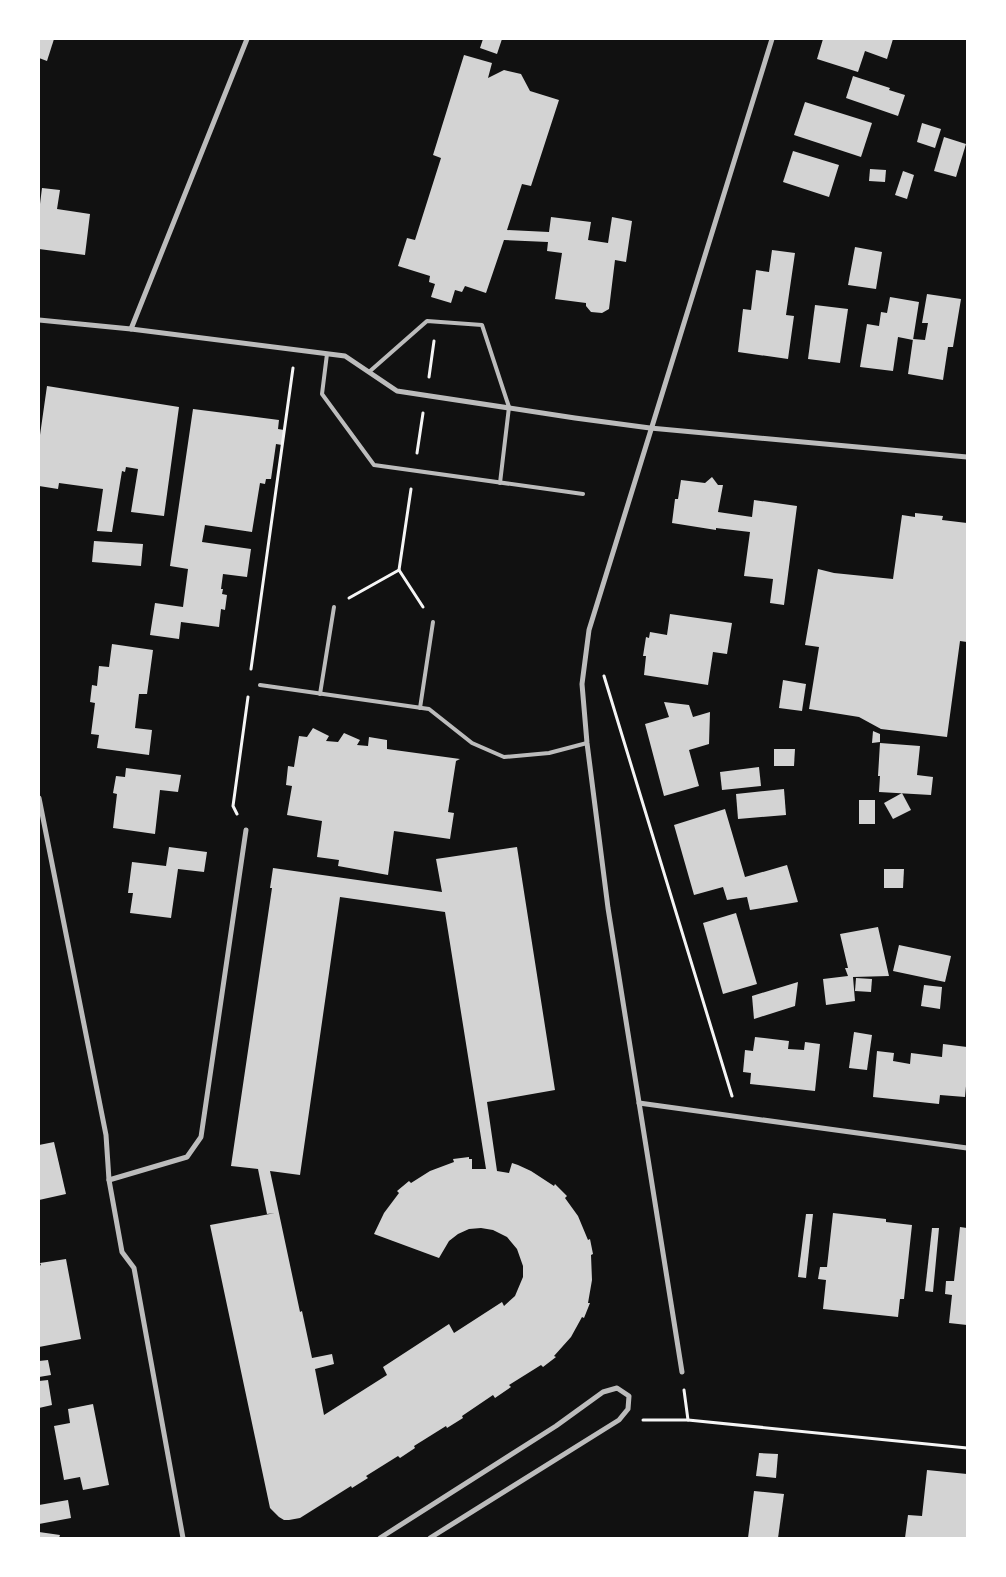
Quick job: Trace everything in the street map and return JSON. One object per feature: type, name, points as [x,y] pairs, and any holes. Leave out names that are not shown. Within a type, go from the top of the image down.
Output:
[{"type":"street","points":[[131,328],[247,39]]},
{"type":"street","points":[[682,1372],[608,908],[587,743],[582,684],[589,630],[772,39]]},
{"type":"street","points":[[39,320],[131,328],[344,356],[397,391],[509,408],[650,428],[967,457]]},
{"type":"street","points":[[39,798],[106,1135],[109,1180],[122,1252],[134,1268],[183,1538]]},
{"type":"street","points":[[109,1180],[187,1157],[201,1137],[246,830]]},
{"type":"street","points":[[639,1104],[967,1148]]},
{"type":"street","points":[[380,1538],[556,1426],[603,1392],[617,1388],[629,1396],[628,1409],[619,1420],[430,1538]]},
{"type":"lane","points":[[369,372],[427,321],[482,324],[509,408],[500,483]]},
{"type":"lane","points":[[326,354],[322,394],[374,465],[584,494]]},
{"type":"lane","points":[[320,694],[334,607]]},
{"type":"lane","points":[[420,708],[433,622]]},
{"type":"lane","points":[[260,685],[429,709],[472,743],[504,757],[549,753],[587,743]]},
{"type":"path","points":[[433,622],[399,570],[438,322]]},
{"type":"path","points":[[251,674],[295,350]]},
{"type":"path","points":[[334,607],[399,570]]},
{"type":"path","points":[[603,675],[738,1118]]},
{"type":"path","points":[[246,830],[233,806],[248,693]]},
{"type":"path","points":[[688,1420],[967,1448]]},
{"type":"building","points":[[39,39],[54,39],[47,61],[39,58]]},
{"type":"building","points":[[483,39],[502,39],[497,54],[480,48]]},
{"type":"building","points":[[823,39],[893,39],[887,59],[865,51],[858,72],[817,59]]},
{"type":"building","points":[[464,55],[492,63],[488,78],[504,70],[521,74],[530,91],[559,100],[531,186],[522,184],[507,230],[549,232],[551,217],[591,222],[588,240],[608,243],[612,217],[632,221],[626,262],[615,260],[609,309],[602,313],[591,312],[586,303],[555,299],[562,253],[547,251],[548,242],[504,240],[486,293],[465,286],[462,292],[455,290],[451,303],[431,297],[435,284],[429,282],[430,276],[398,266],[407,238],[415,240],[441,158],[433,155]]},
{"type":"building","points":[[853,76],[905,95],[898,116],[846,98]]},
{"type":"building","points":[[805,102],[872,123],[861,157],[794,135]]},
{"type":"building","points":[[922,123],[941,129],[935,148],[917,142]]},
{"type":"building","points":[[944,137],[966,144],[956,177],[934,171]]},
{"type":"building","points":[[793,151],[839,165],[829,197],[783,182]]},
{"type":"building","points":[[870,169],[886,170],[885,182],[869,181]]},
{"type":"building","points":[[903,171],[914,175],[907,199],[895,195]]},
{"type":"building","points":[[42,188],[60,190],[57,209],[90,214],[85,255],[39,249],[39,212]]},
{"type":"building","points":[[855,247],[882,252],[876,289],[848,285]]},
{"type":"building","points":[[772,250],[795,253],[786,315],[794,316],[788,359],[738,352],[743,309],[751,310],[756,270],[769,272]]},
{"type":"building","points":[[927,294],[961,299],[953,347],[948,347],[943,380],[908,374],[913,339],[925,340],[928,323],[922,323]]},
{"type":"building","points":[[890,297],[919,302],[913,340],[898,337],[893,371],[860,367],[867,324],[879,326],[881,312],[887,313]]},
{"type":"building","points":[[815,305],[848,309],[840,363],[808,359]]},
{"type":"building","points":[[47,386],[179,407],[164,516],[131,512],[138,469],[126,467],[125,472],[122,471],[112,532],[97,531],[103,489],[59,483],[58,489],[39,486],[39,442]]},
{"type":"building","points":[[193,409],[279,420],[278,429],[284,430],[282,445],[276,444],[271,479],[266,479],[265,484],[260,483],[252,532],[205,525],[202,542],[251,549],[247,577],[223,574],[221,589],[223,589],[222,594],[227,595],[225,610],[221,609],[219,627],[181,622],[179,639],[150,635],[155,603],[183,607],[188,569],[170,566]]},
{"type":"building","points":[[712,477],[718,485],[723,485],[718,512],[752,517],[754,500],[797,506],[784,605],[770,603],[773,579],[744,576],[750,532],[716,528],[716,530],[672,523],[675,499],[678,499],[681,480],[705,483]]},
{"type":"building","points":[[915,513],[943,516],[942,520],[967,523],[967,642],[960,641],[947,737],[881,729],[859,717],[809,709],[819,647],[805,645],[818,569],[834,573],[893,579],[902,515],[915,517]]},
{"type":"building","points":[[94,541],[143,544],[141,566],[92,562]]},
{"type":"building","points":[[670,614],[732,623],[727,654],[713,652],[708,685],[644,675],[646,656],[643,656],[646,637],[649,638],[650,632],[667,635]]},
{"type":"building","points":[[112,644],[153,650],[147,694],[139,694],[135,728],[152,730],[149,755],[97,748],[99,735],[91,734],[95,703],[90,702],[92,685],[97,686],[99,666],[109,667]]},
{"type":"building","points":[[783,680],[806,684],[802,711],[779,708]]},
{"type":"building","points":[[664,702],[689,705],[693,717],[710,712],[709,744],[689,750],[699,786],[664,796],[645,724],[669,717]]},
{"type":"building","points":[[313,728],[329,736],[326,741],[338,742],[344,733],[360,740],[357,745],[368,746],[369,737],[387,740],[387,749],[460,759],[456,761],[448,812],[454,813],[450,839],[394,831],[388,875],[338,866],[339,860],[317,857],[322,821],[287,815],[292,786],[286,785],[288,766],[294,767],[299,736],[307,737]]},
{"type":"building","points":[[873,731],[880,734],[880,742],[872,743]]},
{"type":"building","points":[[880,743],[920,746],[917,775],[933,777],[931,795],[879,792]]},
{"type":"building","points":[[774,749],[795,749],[794,766],[774,766]]},
{"type":"building","points":[[759,767],[761,786],[722,790],[720,772]]},
{"type":"building","points":[[126,768],[181,775],[178,792],[160,790],[155,834],[113,828],[117,794],[113,793],[116,776],[125,777]]},
{"type":"building","points":[[784,789],[786,815],[738,819],[736,794]]},
{"type":"building","points":[[902,793],[911,810],[893,819],[884,803]]},
{"type":"building","points":[[859,800],[875,800],[875,824],[859,824]]},
{"type":"building","points":[[725,809],[745,877],[787,865],[798,902],[750,910],[747,897],[727,900],[723,887],[694,895],[674,825]]},
{"type":"building","points":[[169,847],[207,852],[204,872],[178,869],[171,918],[130,913],[133,893],[128,893],[132,862],[166,866]]},
{"type":"building","points":[[517,847],[555,1090],[487,1102],[497,1171],[509,1173],[512,1163],[518,1165],[554,1186],[555,1184],[567,1196],[565,1198],[578,1216],[588,1240],[590,1239],[593,1254],[591,1255],[592,1280],[588,1303],[590,1303],[584,1318],[582,1317],[571,1337],[554,1356],[556,1357],[543,1367],[541,1365],[509,1385],[511,1387],[495,1398],[493,1395],[462,1416],[463,1418],[414,1446],[415,1448],[400,1458],[398,1456],[366,1476],[368,1478],[352,1488],[351,1486],[300,1518],[284,1520],[270,1508],[210,1225],[275,1213],[267,1214],[258,1169],[231,1166],[272,888],[270,888],[273,868],[442,892],[436,859]],"holes":[[[340,897],[445,912],[486,1169],[472,1169],[472,1159],[469,1159],[469,1157],[453,1159],[454,1162],[430,1171],[411,1183],[409,1181],[397,1191],[399,1193],[384,1213],[374,1234],[439,1258],[449,1241],[458,1234],[469,1229],[493,1230],[507,1237],[517,1249],[523,1266],[523,1277],[515,1296],[504,1306],[502,1302],[454,1333],[449,1324],[383,1367],[387,1375],[324,1415],[315,1369],[334,1364],[332,1354],[312,1358],[302,1311],[300,1312],[270,1171],[300,1175]]]},
{"type":"building","points":[[884,869],[904,869],[903,888],[884,888]]},
{"type":"building","points":[[736,913],[757,984],[723,994],[703,923]]},
{"type":"building","points":[[878,927],[889,976],[853,977],[855,1001],[826,1005],[823,979],[848,976],[840,934]]},
{"type":"building","points":[[899,945],[951,956],[945,982],[893,971]]},
{"type":"building","points":[[856,978],[872,979],[871,992],[855,991]]},
{"type":"building","points":[[798,982],[795,1006],[754,1019],[752,996]]},
{"type":"building","points":[[924,985],[942,987],[940,1009],[921,1006]]},
{"type":"building","points":[[854,1032],[872,1035],[867,1070],[849,1068]]},
{"type":"building","points":[[755,1037],[789,1041],[788,1049],[804,1050],[805,1042],[820,1044],[815,1091],[750,1084],[751,1073],[743,1072],[745,1050],[753,1051]]},
{"type":"building","points":[[943,1044],[967,1047],[965,1097],[940,1095],[939,1104],[873,1097],[877,1051],[894,1053],[893,1061],[910,1064],[911,1053],[942,1057]]},
{"type":"building","points":[[54,1142],[66,1194],[39,1200],[39,1145]]},
{"type":"building","points":[[833,1213],[886,1219],[886,1222],[912,1225],[904,1299],[900,1299],[898,1317],[823,1309],[826,1280],[818,1279],[820,1267],[827,1267]]},
{"type":"building","points":[[806,1214],[813,1214],[806,1278],[798,1277]]},
{"type":"building","points":[[960,1227],[967,1228],[967,1325],[949,1323],[952,1295],[945,1294],[946,1281],[954,1281]]},
{"type":"building","points":[[932,1228],[939,1228],[933,1292],[925,1291]]},
{"type":"building","points":[[66,1259],[81,1339],[39,1347],[39,1266],[41,1265],[40,1263]]},
{"type":"building","points":[[48,1360],[51,1375],[39,1377],[39,1361]]},
{"type":"building","points":[[48,1380],[52,1405],[39,1408],[39,1381]]},
{"type":"building","points":[[93,1404],[109,1485],[83,1490],[80,1477],[64,1480],[54,1426],[70,1423],[68,1409]]},
{"type":"building","points":[[759,1453],[778,1454],[776,1478],[756,1476]]},
{"type":"building","points":[[927,1470],[967,1474],[967,1538],[905,1538],[908,1515],[922,1516]]},
{"type":"building","points":[[754,1491],[784,1494],[778,1538],[748,1538]]},
{"type":"building","points":[[68,1500],[71,1518],[39,1524],[39,1505]]},
{"type":"building","points":[[39,1532],[60,1535],[59,1538],[39,1538]]}]
